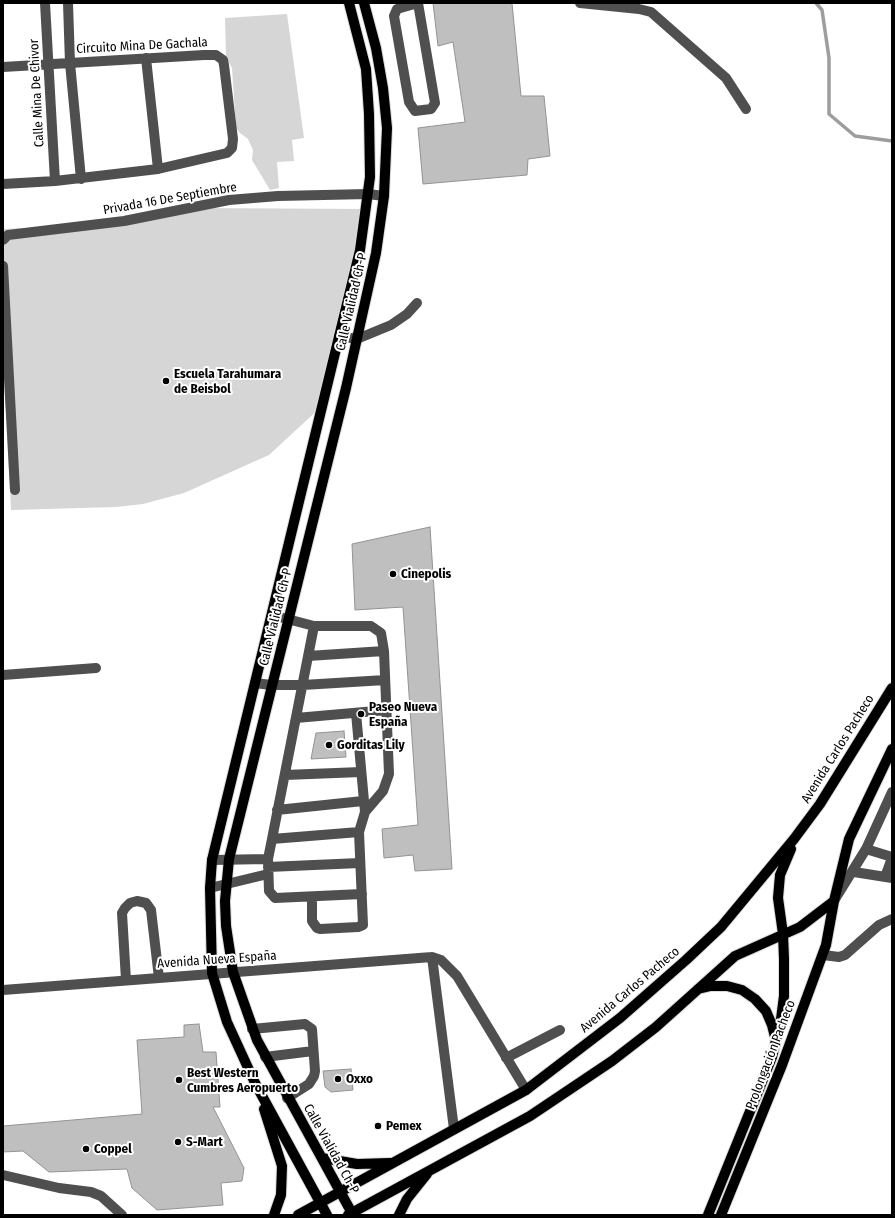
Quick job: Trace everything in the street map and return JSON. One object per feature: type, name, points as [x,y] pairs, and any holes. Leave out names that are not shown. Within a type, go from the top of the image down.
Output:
[{"type":"main road","name":"Calle Vialidad Ch-P","points":[[326,1215],[255,1083],[227,1022],[212,974],[210,888],[212,860],[360,250],[370,177],[369,114],[366,69],[349,3]]},
{"type":"main road","name":"Calle Vialidad Ch-P","points":[[351,1214],[322,1158],[265,1057],[252,1029],[233,972],[226,926],[225,885],[229,859],[357,339],[376,253],[384,196],[387,128],[383,88],[376,48],[364,3]]},
{"type":"main road","name":"Avenida Carlos Pacheco","points":[[298,1215],[340,1193],[454,1128],[526,1090],[620,1018],[691,956],[721,927],[794,839],[820,804],[892,688]]},
{"type":"main road","points":[[351,1214],[530,1116],[612,1061],[656,1027],[696,989],[735,956],[800,927],[834,901],[850,839],[892,749]]},
{"type":"main road","name":"Prolongación Pacheco","points":[[708,1215],[772,1057],[784,996],[783,934],[778,898],[780,875],[794,839]]},
{"type":"main road","name":"Prolongación Pacheco","points":[[721,1215],[782,1065],[823,955],[831,926],[834,901]]},
{"type":"main road","points":[[696,989],[712,986],[727,986],[742,990],[755,999],[766,1011],[772,1025],[775,1040]]},
{"type":"main road","points":[[255,1083],[282,1166],[281,1195],[274,1215]]},
{"type":"main road","points":[[322,1158],[357,1164],[392,1162]]},
{"type":"main road","points":[[399,1215],[407,1198],[431,1170]]},
{"type":"street","name":"Calle Mina De Chivor","points":[[46,3],[55,181]]},
{"type":"street","points":[[68,3],[70,63],[81,179]]},
{"type":"street","points":[[418,3],[435,103],[427,111],[415,111],[409,102],[394,16],[397,9],[418,3]]},
{"type":"street","points":[[580,3],[639,9],[651,12],[726,78],[746,109]]},
{"type":"street","name":"Circuito Mina De Gachala","points":[[3,67],[216,55],[223,60],[233,139],[232,148],[227,154],[158,169],[81,179],[3,184]]},
{"type":"street","points":[[146,58],[158,169]]},
{"type":"street","name":"Privada 16 De Septiembre","points":[[3,240],[8,235],[124,221],[229,200],[278,196],[368,194],[384,196]]},
{"type":"street","points":[[3,266],[15,490]]},
{"type":"street","points":[[339,336],[357,339],[392,324],[407,314],[417,303]]},
{"type":"street","points":[[272,614],[314,626],[371,626],[381,633],[384,651],[390,774],[383,791],[365,812],[359,832],[364,922],[358,927],[316,928],[312,921],[312,897]]},
{"type":"street","points":[[314,626],[272,839],[268,867],[269,891],[272,897],[312,897],[362,894]]},
{"type":"street","points":[[308,656],[384,651]]},
{"type":"street","points":[[3,675],[96,668]]},
{"type":"street","points":[[255,683],[271,685],[303,685],[385,680]]},
{"type":"street","points":[[296,718],[387,710]]},
{"type":"street","points":[[356,713],[365,812]]},
{"type":"street","points":[[285,775],[361,772]]},
{"type":"street","points":[[834,901],[854,872],[892,792]]},
{"type":"street","points":[[277,810],[363,801]]},
{"type":"street","points":[[272,839],[359,832]]},
{"type":"street","points":[[854,872],[888,878],[892,857],[866,849]]},
{"type":"street","points":[[212,860],[229,859],[268,867],[360,863]]},
{"type":"street","points":[[210,888],[225,885],[268,867]]},
{"type":"street","points":[[126,980],[122,913],[130,903],[137,901],[146,903],[151,910],[159,978]]},
{"type":"street","points":[[823,955],[839,957],[850,952],[879,925],[892,919]]},
{"type":"street","points":[[454,1128],[432,957],[441,960],[457,976],[526,1090]]},
{"type":"street","name":"Avenida Nueva España","points":[[3,990],[432,957]]},
{"type":"street","points":[[252,1029],[306,1024],[312,1029],[315,1071],[312,1081],[287,1098]]},
{"type":"street","points":[[506,1058],[560,1030]]},
{"type":"street","points":[[265,1057],[313,1051]]},
{"type":"street","points":[[3,1175],[59,1188],[91,1192],[101,1196],[122,1215]]},
{"type":"shaded area","points":[[287,14],[304,138],[292,140],[294,161],[277,162],[279,188],[270,190],[252,160],[253,150],[248,139],[236,128],[232,68],[226,57],[225,18]]},
{"type":"shaded area","name":"Escuela Tarahumara de Beisbol","points":[[196,208],[365,209],[322,406],[269,455],[184,493],[143,504],[116,507],[11,510],[3,356],[3,229],[132,223]]},
{"type":"building","points":[[433,3],[512,3],[521,96],[544,96],[550,156],[528,159],[527,175],[423,184],[418,128],[465,122],[453,42],[438,46]]},
{"type":"building","points":[[430,527],[452,869],[415,871],[413,855],[384,858],[382,829],[418,825],[403,607],[355,610],[352,544]]},
{"type":"building","name":"Gorditas Lily","points":[[344,731],[346,757],[311,759],[316,733]]},
{"type":"building","points":[[199,1024],[203,1052],[216,1052],[220,1107],[213,1107],[244,1168],[242,1181],[221,1183],[223,1205],[157,1210],[132,1188],[127,1169],[49,1172],[23,1151],[3,1152],[3,1126],[142,1114],[137,1040],[184,1037],[184,1025]]},
{"type":"building","name":"Oxxo","points":[[351,1069],[353,1090],[331,1092],[325,1087],[323,1071]]},
{"type":"waterway","points":[[816,3],[822,10],[829,58],[829,114],[855,136],[892,141]]},
{"type":"place","name":"Escuela Tarahumara de Beisbol","points":[[166,381]]},
{"type":"place","name":"Cinepolis","points":[[393,574]]},
{"type":"place","name":"Paseo Nueva España","points":[[361,714]]},
{"type":"place","name":"Gorditas Lily","points":[[329,745]]},
{"type":"place","name":"Oxxo","points":[[338,1079]]},
{"type":"place","name":"Best Western Cumbres Aeropuerto","points":[[179,1080]]},
{"type":"place","name":"Pemex","points":[[378,1126]]},
{"type":"place","name":"S-Mart","points":[[178,1142]]},
{"type":"place","name":"Coppel","points":[[86,1149]]}]
